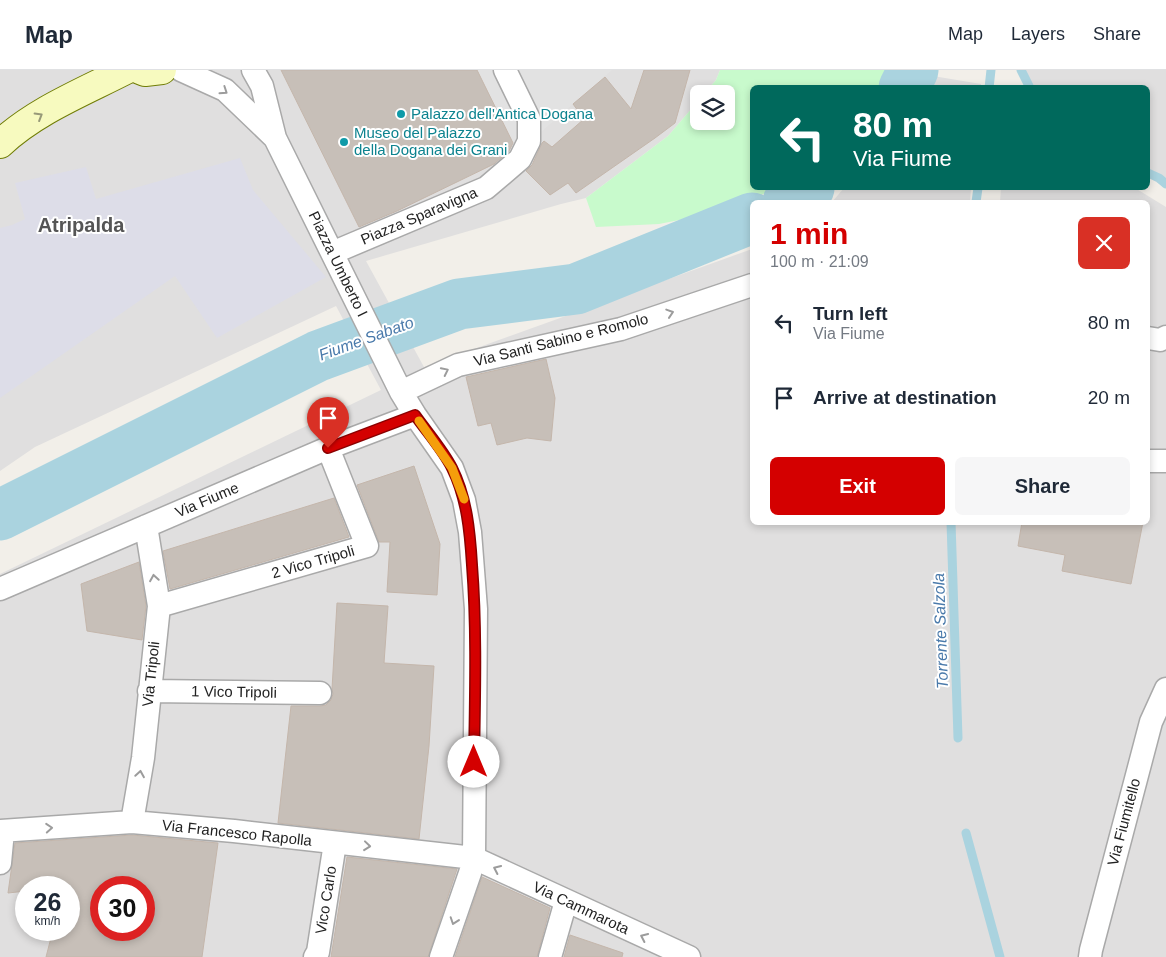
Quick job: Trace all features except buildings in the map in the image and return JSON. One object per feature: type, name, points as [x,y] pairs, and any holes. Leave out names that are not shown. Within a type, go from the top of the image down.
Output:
[{"type":"street","points":[[0,144],[13,132],[44,113],[126,70]]},
{"type":"street","points":[[140,70],[145,72],[162,70]]},
{"type":"street","name":"Piazza Umberto I","points":[[180,70],[225,90],[275,138]]},
{"type":"street","name":"Piazza Umberto I","points":[[254,70],[262,86],[275,138],[399,387],[415,415],[452,468],[464,500],[470,532],[476,609],[474,858],[441,957]]},
{"type":"street","name":"Piazza Sparavigna","points":[[337,263],[486,188],[520,159],[529,141],[530,119],[505,70]]},
{"type":"street","name":"Via Santi Sabino e Romolo","points":[[399,387],[458,365],[621,329],[750,286]]},
{"type":"street","points":[[1150,338],[1160,340],[1166,337]]},
{"type":"street","name":"Via Fiume","points":[[0,589],[328,448],[415,415]]},
{"type":"street","name":"2 Vico Tripoli","points":[[159,606],[367,546],[328,448]]},
{"type":"street","points":[[1150,461],[1166,461]]},
{"type":"street","name":"Via Tripoli","points":[[132,822],[143,758],[159,606],[146,526]]},
{"type":"street","name":"Via Fiumitello","points":[[1090,957],[1151,722],[1166,689]]},
{"type":"street","name":"1 Vico Tripoli","points":[[149,691],[320,693]]},
{"type":"street","name":"Via Francesco Rapolla","points":[[2,831],[132,822],[234,830],[474,858]]},
{"type":"street","points":[[0,863],[2,831]]},
{"type":"street","name":"Vico Carlo","points":[[315,957],[318,952],[334,843]]},
{"type":"street","name":"Via Cammarota","points":[[474,858],[688,957]]},
{"type":"street","points":[[550,957],[566,901]]},
{"type":"shaded area","points":[[0,70],[720,70],[712,85],[690,85],[690,110],[668,136],[586,198],[366,261],[424,367],[750,250],[750,525],[1150,525],[1150,200],[1000,200],[1001,190],[1138,190],[1166,207],[1166,957],[0,957],[0,574],[381,390],[336,306],[35,447],[0,471]]},
{"type":"shaded area","points":[[477,70],[612,70],[518,152]]},
{"type":"shaded area","points":[[1025,70],[1166,70],[1166,188],[1150,178],[1150,85],[1031,85]]},
{"type":"shaded area","points":[[933,76],[981,84],[981,85],[926,85]]},
{"type":"shaded area","points":[[240,158],[253,190],[326,277],[217,338],[175,276],[0,398],[0,228],[25,219],[15,183],[86,167],[96,199]]},
{"type":"shaded area","points":[[842,190],[971,190],[970,200],[834,200]]},
{"type":"green space","points":[[720,70],[886,70],[880,85],[750,85],[750,190],[773,190],[715,213],[659,224],[596,227],[586,198],[668,136],[690,110],[690,130],[735,130],[735,85],[712,85]]},
{"type":"waterway","name":"Fiume Sabato","points":[[906,85],[913,70]]},
{"type":"waterway","name":"Torrente Salzola","points":[[989,85],[991,70]]},
{"type":"waterway","points":[[1021,70],[1028,85]]},
{"type":"waterway","points":[[1150,174],[1166,184]]},
{"type":"waterway","name":"Fiume Sabato","points":[[791,200],[806,190]]},
{"type":"waterway","name":"Torrente Salzola","points":[[976,200],[978,190]]},
{"type":"waterway","name":"Fiume Sabato","points":[[0,515],[318,356],[459,304],[576,289],[750,219]]},
{"type":"waterway","name":"Torrente Salzola","points":[[951,525],[958,738]]},
{"type":"waterway","name":"Torrente Salzola","points":[[966,833],[1000,957]]},
{"type":"slow traffic","points":[[419,421],[452,468],[464,499]]},
{"type":"place","name":"Palazzo dell'Antica Dogana","points":[[401,114]]},
{"type":"place","name":"Museo del Palazzo della Dogana dei Grani","points":[[344,142]]},
{"type":"district","name":"Atripalda","points":[[81,225]]},
{"type":"route","points":[[328,448],[415,415],[452,468],[464,500],[470,532],[476,609],[474,762]]}]
